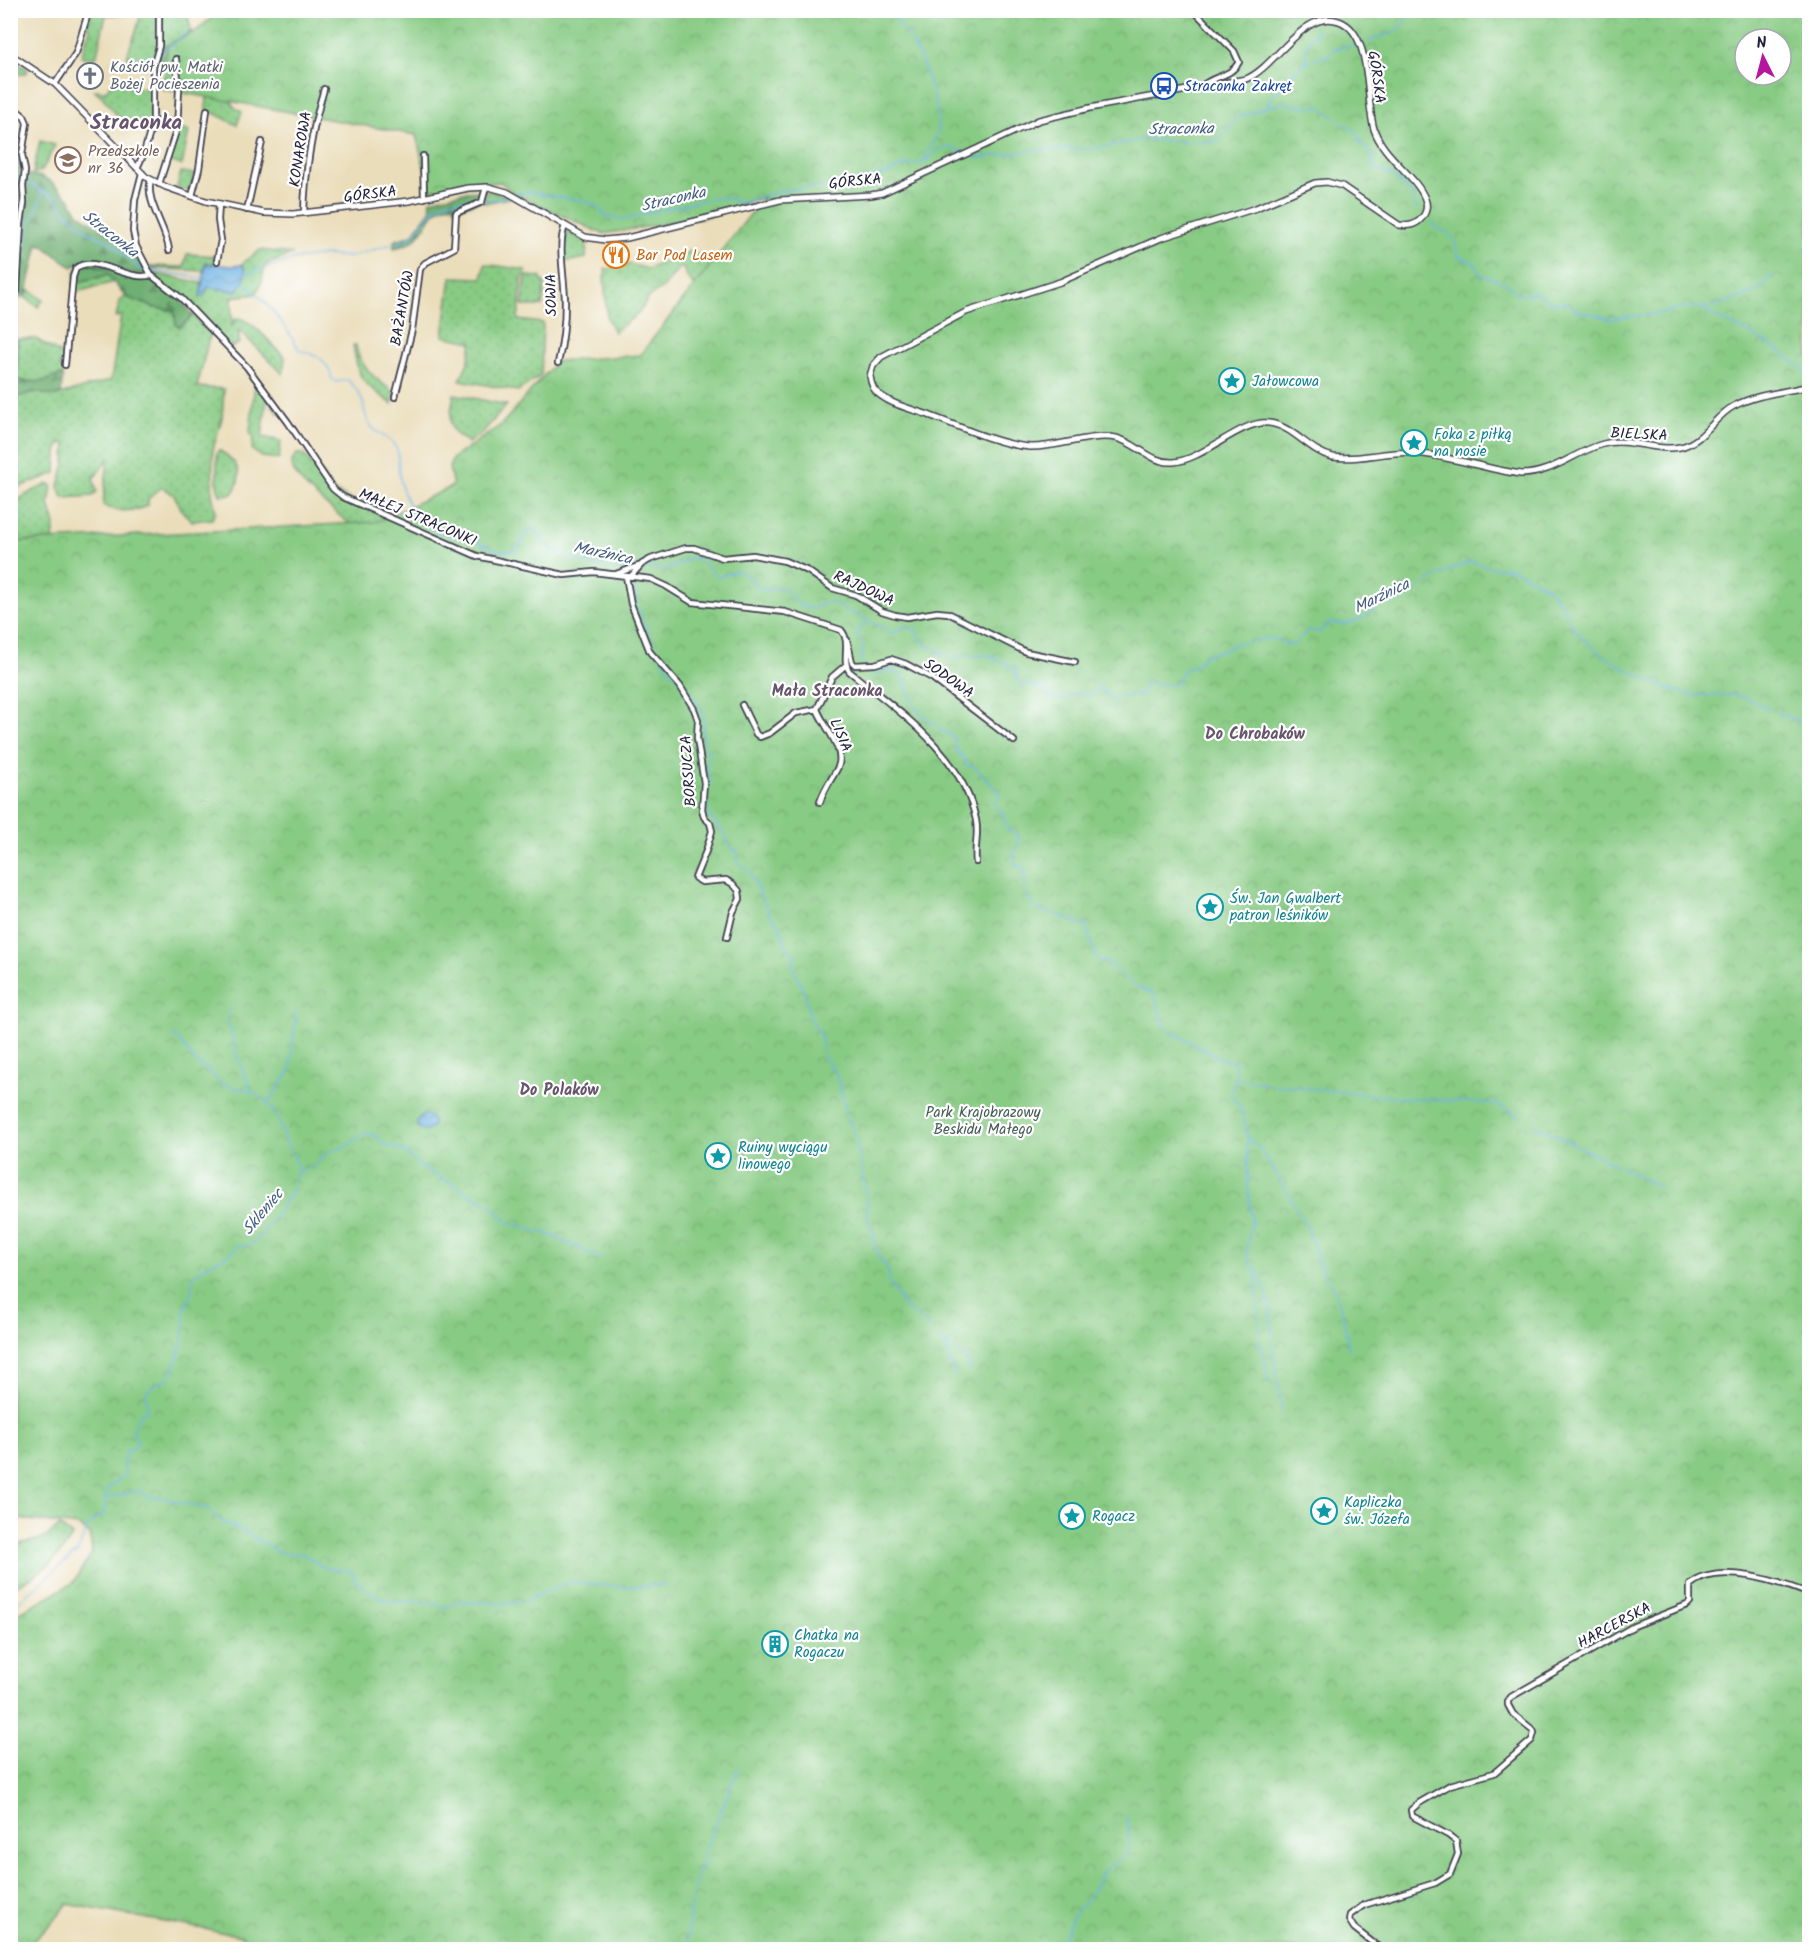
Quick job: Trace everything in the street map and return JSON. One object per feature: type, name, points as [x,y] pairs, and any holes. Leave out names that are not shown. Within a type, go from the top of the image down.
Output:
[{"type":"street","points":[[55,84],[76,53],[89,10]]},
{"type":"street","points":[[137,168],[142,160],[152,126],[153,67],[159,46],[159,10]]},
{"type":"street","points":[[1192,10],[1234,51],[1239,62],[1231,73],[1204,83],[1199,89]]},
{"type":"street","name":"GÓRSKA","points":[[10,54],[55,84],[142,173],[159,184],[192,196],[247,210],[281,215],[424,198],[462,189],[486,187],[507,192],[565,226],[591,238],[619,239],[780,200],[871,195],[899,186],[1019,127],[1052,116],[1240,81],[1255,76],[1313,23],[1330,19],[1345,24],[1354,31],[1360,45],[1371,115],[1377,136],[1388,153],[1424,196],[1427,204],[1425,214],[1413,224],[1402,225],[1393,221],[1339,184],[1323,182],[1310,184],[1256,208],[1161,238],[1060,282],[966,312],[876,361],[870,376],[875,391],[884,398],[904,406],[1001,441],[1022,446],[1042,447],[1115,438],[1159,460],[1173,462],[1193,457],[1250,426],[1267,423],[1279,426],[1316,450],[1334,457],[1410,452],[1492,468]]},
{"type":"street","points":[[159,184],[177,128],[179,90],[176,59]]},
{"type":"street","name":"KONAROWA","points":[[304,213],[317,113],[324,89]]},
{"type":"street","points":[[10,96],[14,108],[26,120],[26,136],[22,154],[25,173],[24,203],[17,291]]},
{"type":"street","points":[[192,196],[199,169],[207,110]]},
{"type":"street","points":[[247,210],[262,142]]},
{"type":"street","points":[[423,156],[424,198]]},
{"type":"street","points":[[65,365],[73,277],[76,268],[88,264],[138,276],[151,274],[136,246],[134,231],[135,200],[142,173]]},
{"type":"street","points":[[151,180],[150,189],[169,250]]},
{"type":"street","name":"BAŻANTÓW","points":[[395,397],[412,330],[420,269],[425,263],[454,248],[456,213],[483,199],[486,187]]},
{"type":"street","points":[[217,261],[221,240],[218,220],[219,204]]},
{"type":"street","name":"SOWIA","points":[[558,363],[565,309],[562,250],[565,226]]},
{"type":"street","name":"MAŁEJ STRACONKI","points":[[151,274],[183,300],[253,373],[333,489],[343,498],[477,556],[564,575],[594,572],[630,575],[657,581],[692,602],[785,612],[837,628],[846,637]]},
{"type":"street","name":"BIELSKA","points":[[1492,468],[1515,473],[1534,473],[1610,443],[1682,446],[1701,436],[1721,415],[1734,406],[1809,386]]},
{"type":"street","name":"RAJDOWA","points":[[616,574],[640,566],[661,555],[694,548],[723,558],[753,555],[776,558],[801,567],[832,588],[856,595],[888,613],[907,617],[938,612],[948,613],[1026,652],[1075,662]]},
{"type":"street","name":"RAJDOWA","points":[[630,575],[640,566]]},
{"type":"street","name":"BORSUCZA","points":[[630,575],[631,604],[650,652],[680,686],[698,720],[697,738],[704,783],[702,809],[712,831],[695,878],[702,882],[726,880],[739,891],[740,899],[726,937]]},
{"type":"street","points":[[846,637],[846,665],[849,671],[934,743],[946,757],[964,787],[973,810],[977,830],[976,862]]},
{"type":"street","name":"SODOWA","points":[[846,637],[852,662],[856,665],[893,659],[919,670],[933,678],[1014,741]]},
{"type":"street","name":"LISIA","points":[[817,709],[832,677],[846,665]]},
{"type":"street","name":"LISIA","points":[[742,705],[756,734],[760,737],[770,733],[796,713],[817,709]]},
{"type":"street","name":"LISIA","points":[[817,709],[840,760],[820,802]]},
{"type":"street","name":"HARCERSKA","points":[[1382,1950],[1354,1928],[1349,1920],[1350,1915],[1364,1905],[1444,1879],[1454,1869],[1458,1846],[1453,1838],[1417,1820],[1412,1816],[1411,1810],[1450,1785],[1494,1773],[1532,1740],[1534,1733],[1531,1727],[1510,1709],[1508,1701],[1511,1697],[1634,1626],[1687,1605],[1690,1602],[1690,1585],[1694,1581],[1722,1575],[1758,1577],[1809,1594]]},
{"type":"green space","name":"Park Krajobrazowy Beskidu Małego","points":[[221,10],[1809,11],[1809,1949],[251,1950],[242,1936],[67,1904],[30,1944],[16,1947],[10,1940],[11,1617],[73,1583],[92,1553],[90,1535],[79,1526],[11,1518],[11,542],[376,522],[453,486],[449,467],[453,458],[501,425],[557,361],[640,355],[764,197],[702,218],[603,234],[515,194],[500,182],[430,190],[416,135],[162,89],[168,45],[196,31]]},
{"type":"green space","points":[[92,11],[158,11],[156,51],[152,63],[127,65],[128,53],[140,14],[106,15],[96,58],[81,57],[90,28],[87,26]]},
{"type":"green space","points":[[161,11],[187,11],[191,31],[159,51]]},
{"type":"green space","points":[[191,31],[195,38],[176,57],[156,61],[159,51]]},
{"type":"green space","points":[[10,59],[28,69],[25,74],[11,75]]},
{"type":"green space","points":[[210,68],[235,108],[242,112],[237,125],[206,109]]},
{"type":"green space","points":[[129,82],[130,88],[152,88],[152,119],[149,134],[118,117],[101,95],[93,90],[106,91],[112,83]]},
{"type":"green space","points":[[177,129],[189,131],[182,165],[168,161]]},
{"type":"green space","points":[[40,141],[55,145],[42,171],[33,173]]},
{"type":"green space","points":[[10,146],[21,150],[23,170],[11,162]]},
{"type":"green space","points":[[10,163],[23,173],[22,185],[11,179]]},
{"type":"green space","points":[[181,172],[194,174],[191,192],[177,187]]},
{"type":"green space","points":[[27,174],[50,181],[69,198],[78,213],[135,251],[148,271],[147,273],[141,275],[84,262],[72,267],[38,244],[27,292],[17,301],[24,186]]},
{"type":"green space","points":[[483,191],[481,201],[455,209],[453,204],[433,213],[414,240],[394,248],[394,241],[412,235],[431,209],[430,200],[463,192]]},
{"type":"green space","points":[[487,191],[497,192],[509,198],[484,203]]},
{"type":"green space","points":[[23,194],[21,218],[11,224],[10,200]]},
{"type":"green space","points":[[566,231],[587,241],[586,258],[564,262]]},
{"type":"green space","points":[[260,250],[293,254],[265,265],[262,281],[256,294],[232,297],[232,327],[236,318],[242,319],[262,333],[285,357],[283,374],[239,330],[239,343],[232,347],[201,315],[152,273],[202,283],[200,297],[208,287],[235,291],[243,265],[240,265]]},
{"type":"green space","points":[[692,250],[694,254],[707,258],[714,270],[697,289],[683,268],[679,268],[664,287],[649,297],[639,313],[614,332],[607,318],[605,269],[630,264],[648,269]]},
{"type":"green space","points":[[187,254],[215,256],[214,264],[206,263],[206,260],[204,271],[150,268],[149,266],[184,267]]},
{"type":"green space","points":[[485,264],[526,270],[522,279],[518,320],[543,323],[541,375],[518,391],[460,380],[469,360],[472,342],[443,336],[451,277],[482,278]]},
{"type":"green space","points":[[92,265],[142,278],[151,278],[181,301],[193,315],[180,327],[176,325],[174,311],[156,308],[126,297],[108,275],[74,283],[75,273],[79,267]]},
{"type":"green space","points":[[108,275],[114,282],[73,293],[74,283]]},
{"type":"green space","points":[[526,276],[540,277],[545,285],[542,306],[522,306]]},
{"type":"green space","points":[[30,290],[43,300],[38,307],[25,297]]},
{"type":"green space","points":[[126,297],[156,308],[175,311],[176,325],[184,324],[193,315],[211,335],[197,387],[224,389],[222,418],[213,449],[212,494],[216,512],[212,519],[192,521],[183,512],[174,495],[162,487],[148,499],[148,505],[138,509],[126,511],[108,508],[103,505],[108,459],[93,479],[97,491],[93,496],[63,498],[59,486],[65,463],[66,444],[61,442],[57,452],[56,473],[16,488],[11,482],[11,417],[17,397],[33,392],[56,396],[111,380],[121,316],[116,317],[120,300]]},
{"type":"green space","points":[[17,312],[11,365],[11,314]]},
{"type":"green space","points":[[14,339],[18,339],[17,380],[40,382],[63,375],[61,394],[56,396],[33,392],[17,397],[11,417],[10,365]]},
{"type":"green space","points":[[18,339],[36,339],[64,356],[64,362],[59,366],[63,368],[63,375],[40,382],[17,380]]},
{"type":"green space","points":[[353,345],[356,345],[361,360],[370,372],[394,392],[392,404],[364,381],[358,368]]},
{"type":"green space","points":[[247,372],[279,411],[278,413],[267,398],[262,437],[281,441],[279,459],[262,457],[252,450],[253,439],[250,432],[255,382]]},
{"type":"green space","points":[[454,394],[507,405],[482,433],[468,443],[454,432],[450,422]]},
{"type":"green space","points":[[219,450],[235,463],[238,469],[238,480],[232,494],[220,495],[217,485],[217,453]]},
{"type":"green space","points":[[297,454],[303,454],[313,465],[315,464],[332,490],[390,520],[369,537],[361,532],[305,486],[293,470],[292,461]]},
{"type":"green space","points":[[48,484],[52,485],[49,504],[55,525],[52,546],[11,554],[10,524],[16,503],[31,492]]},
{"type":"green space","points":[[60,1526],[72,1536],[67,1545],[53,1561],[29,1579],[11,1588],[11,1545],[43,1539]]},
{"type":"water","points":[[206,263],[243,265],[245,275],[238,290],[208,287],[203,297],[200,297]]},
{"type":"water","points":[[425,1115],[433,1123],[425,1131],[417,1123]]},
{"type":"waterway","points":[[892,10],[921,60],[937,111],[938,131],[927,151],[925,160]]},
{"type":"waterway","points":[[1311,10],[1312,15]]},
{"type":"waterway","name":"Straconka","points":[[1368,41],[1393,33],[1402,26],[1410,14],[1427,10]]},
{"type":"waterway","points":[[1306,61],[1307,45],[1317,33],[1316,28]]},
{"type":"waterway","points":[[161,53],[188,32]]},
{"type":"waterway","name":"Straconka","points":[[972,155],[979,158],[1035,150],[1094,149],[1144,139],[1212,142],[1221,139],[1239,117],[1266,107],[1270,98],[1300,66],[1311,60],[1327,56],[1334,49],[1353,45]]},
{"type":"waterway","points":[[128,61],[154,55]]},
{"type":"waterway","points":[[1267,107],[1284,103],[1307,107],[1318,106],[1358,133],[1360,145],[1369,148],[1373,155],[1373,165],[1377,170],[1390,174],[1409,191],[1417,209]]},
{"type":"waterway","name":"Straconka","points":[[515,193],[530,192],[588,202],[597,206],[607,217],[623,220],[693,202],[727,198],[741,203],[781,191],[811,187],[840,187],[887,174],[902,166],[918,164],[930,159],[935,151],[945,147],[965,152]]},
{"type":"waterway","name":"Straconka","points":[[10,173],[54,197],[67,213],[89,232],[114,245],[139,269],[204,278]]},
{"type":"waterway","points":[[20,272],[30,225],[42,191]]},
{"type":"waterway","name":"Straconka","points":[[244,274],[296,259],[326,255],[349,257],[409,239],[433,210],[445,203],[495,199],[510,195]]},
{"type":"waterway","points":[[1432,222],[1437,229],[1451,235],[1459,257],[1474,262],[1480,274],[1509,285],[1517,294],[1535,292],[1551,303],[1565,302],[1578,311],[1608,319],[1662,313],[1690,307],[1704,308],[1709,314],[1775,348],[1810,375]]},
{"type":"waterway","points":[[1704,308],[1754,292],[1772,275]]},
{"type":"waterway","name":"Marźnica","points":[[242,282],[274,313],[299,350],[321,359],[336,382],[348,380],[355,388],[362,400],[370,425],[395,446],[398,453],[400,481],[405,497],[413,511],[430,528],[441,534],[468,538],[506,551],[517,549],[529,530],[535,529],[540,532],[547,546],[560,554],[596,566],[624,569]]},
{"type":"waterway","points":[[11,378],[19,292]]},
{"type":"waterway","name":"Marźnica","points":[[637,572],[653,567],[663,571],[692,558],[698,558],[717,576],[736,571],[744,573],[757,587],[767,590],[778,587],[785,589],[801,606],[811,609],[832,601],[846,611],[892,634],[904,627],[916,630],[923,643],[949,657],[988,655],[1014,668],[1019,684],[1023,687],[1028,684],[1045,690],[1051,697],[1061,700],[1079,692],[1090,695],[1098,688],[1102,689],[1112,700],[1115,697],[1141,695],[1144,685],[1176,683],[1181,672],[1198,663],[1206,654],[1223,651],[1236,643],[1270,638],[1293,644],[1308,630],[1320,632],[1329,623],[1346,624],[1361,619],[1382,604],[1400,601],[1437,576],[1471,561],[1489,567],[1513,569],[1547,587],[1562,604],[1567,615]]},
{"type":"waterway","points":[[634,580],[637,608],[642,613],[642,620],[650,635]]},
{"type":"waterway","points":[[1569,620],[1590,645],[1643,678],[1679,692],[1694,695],[1740,696],[1770,710]]},
{"type":"waterway","points":[[860,662],[864,647],[857,636],[858,631],[866,622]]},
{"type":"waterway","points":[[652,640],[653,650],[662,656],[668,669],[685,684],[704,716],[703,743],[710,758],[706,766],[710,783],[706,796],[708,814],[727,838],[730,847],[737,851],[739,864],[750,872],[771,917],[779,924],[786,946],[796,956],[792,965],[804,992],[811,1019],[820,1035],[823,1046],[822,1054],[836,1074],[846,1118],[852,1126],[858,1146],[867,1196],[867,1217],[873,1231],[875,1247],[881,1261],[887,1267],[890,1284],[906,1309],[925,1322],[930,1329]]},
{"type":"waterway","points":[[862,666],[873,674],[883,673],[886,668],[903,676],[911,700],[918,711],[953,736],[957,751],[966,760],[965,766],[974,766],[1000,793],[994,805],[1003,813],[1006,827],[1019,836],[1014,861],[1025,872],[1026,893],[1032,906],[1086,926],[1093,949],[1100,961],[1107,962],[1135,986],[1153,993],[1166,1029],[1220,1058],[1235,1063],[1236,1078],[1231,1091],[1233,1099],[1242,1109],[1247,1136],[1248,1190],[1252,1221],[1247,1248],[1248,1261],[1254,1267],[1263,1285],[1271,1317],[1272,1335]]},
{"type":"waterway","points":[[1777,713],[1810,725]]},
{"type":"waterway","points":[[231,1007],[227,1022],[234,1040],[235,1051],[252,1092],[268,1103],[278,1119],[286,1143],[297,1163],[298,1171]]},
{"type":"waterway","points":[[268,1103],[290,1071],[296,1012]]},
{"type":"waterway","points":[[174,1035],[199,1065],[209,1070],[221,1084],[252,1092]]},
{"type":"waterway","points":[[1236,1078],[1275,1085],[1382,1096],[1496,1104],[1521,1118]]},
{"type":"waterway","points":[[1533,1124],[1660,1187]]},
{"type":"waterway","name":"Skleniec","points":[[10,1609],[78,1551],[87,1528],[104,1514],[107,1490],[125,1475],[126,1452],[136,1447],[138,1441],[132,1432],[140,1414],[147,1411],[146,1394],[152,1387],[168,1378],[173,1371],[184,1331],[184,1311],[195,1275],[228,1255],[237,1246],[248,1245],[255,1241],[289,1197],[298,1171],[313,1167],[329,1151],[348,1146],[365,1133],[375,1135],[384,1144],[404,1151],[419,1166],[490,1205],[509,1223],[551,1235],[600,1258]]},
{"type":"waterway","points":[[1247,1136],[1259,1148],[1276,1173],[1307,1227],[1323,1274],[1334,1289],[1342,1311],[1349,1349]]},
{"type":"waterway","points":[[1255,1272],[1260,1333]]},
{"type":"waterway","points":[[936,1337],[964,1357],[972,1369]]},
{"type":"waterway","points":[[1259,1339],[1268,1382]]},
{"type":"waterway","points":[[1272,1342],[1282,1412]]},
{"type":"waterway","points":[[946,1344],[947,1355],[955,1375]]},
{"type":"waterway","points":[[105,1499],[138,1491],[150,1497],[208,1509],[221,1521],[281,1553],[303,1554],[325,1568],[353,1573],[355,1581],[382,1599],[395,1602],[420,1601],[446,1607],[459,1601],[501,1604],[522,1602],[570,1582],[624,1587],[664,1585]]},
{"type":"waterway","points":[[688,1950],[688,1926],[696,1879],[738,1769]]},
{"type":"waterway","points":[[1059,1950],[1074,1913],[1086,1901],[1104,1871],[1123,1856],[1130,1847],[1127,1817]]},
{"type":"place","name":"Kościół pw. Matki Bożej Pocieszenia","points":[[90,76]]},
{"type":"place","name":"Straconka Zakręt","points":[[1164,86]]},
{"type":"place","name":"Przedszkole nr 36","points":[[68,160]]},
{"type":"place","name":"Bar Pod Lasem","points":[[616,255]]},
{"type":"place","name":"Jałowcowa","points":[[1232,381]]},
{"type":"place","name":"Foka z piłką na nosie","points":[[1414,443]]},
{"type":"place","name":"Św. Jan Gwalbert patron leśników","points":[[1210,907]]},
{"type":"place","name":"Ruiny wyciągu linowego","points":[[718,1156]]},
{"type":"place","name":"Kapliczka św. Józefa","points":[[1324,1511]]},
{"type":"place","name":"Rogacz","points":[[1072,1516]]},
{"type":"place","name":"Chatka na Rogaczu","points":[[775,1644]]},
{"type":"district","name":"Straconka","points":[[136,122]]},
{"type":"district","name":"Mała Straconka","points":[[827,690]]},
{"type":"district","name":"Do Chrobaków","points":[[1255,733]]},
{"type":"district","name":"Do Polaków","points":[[559,1089]]}]
